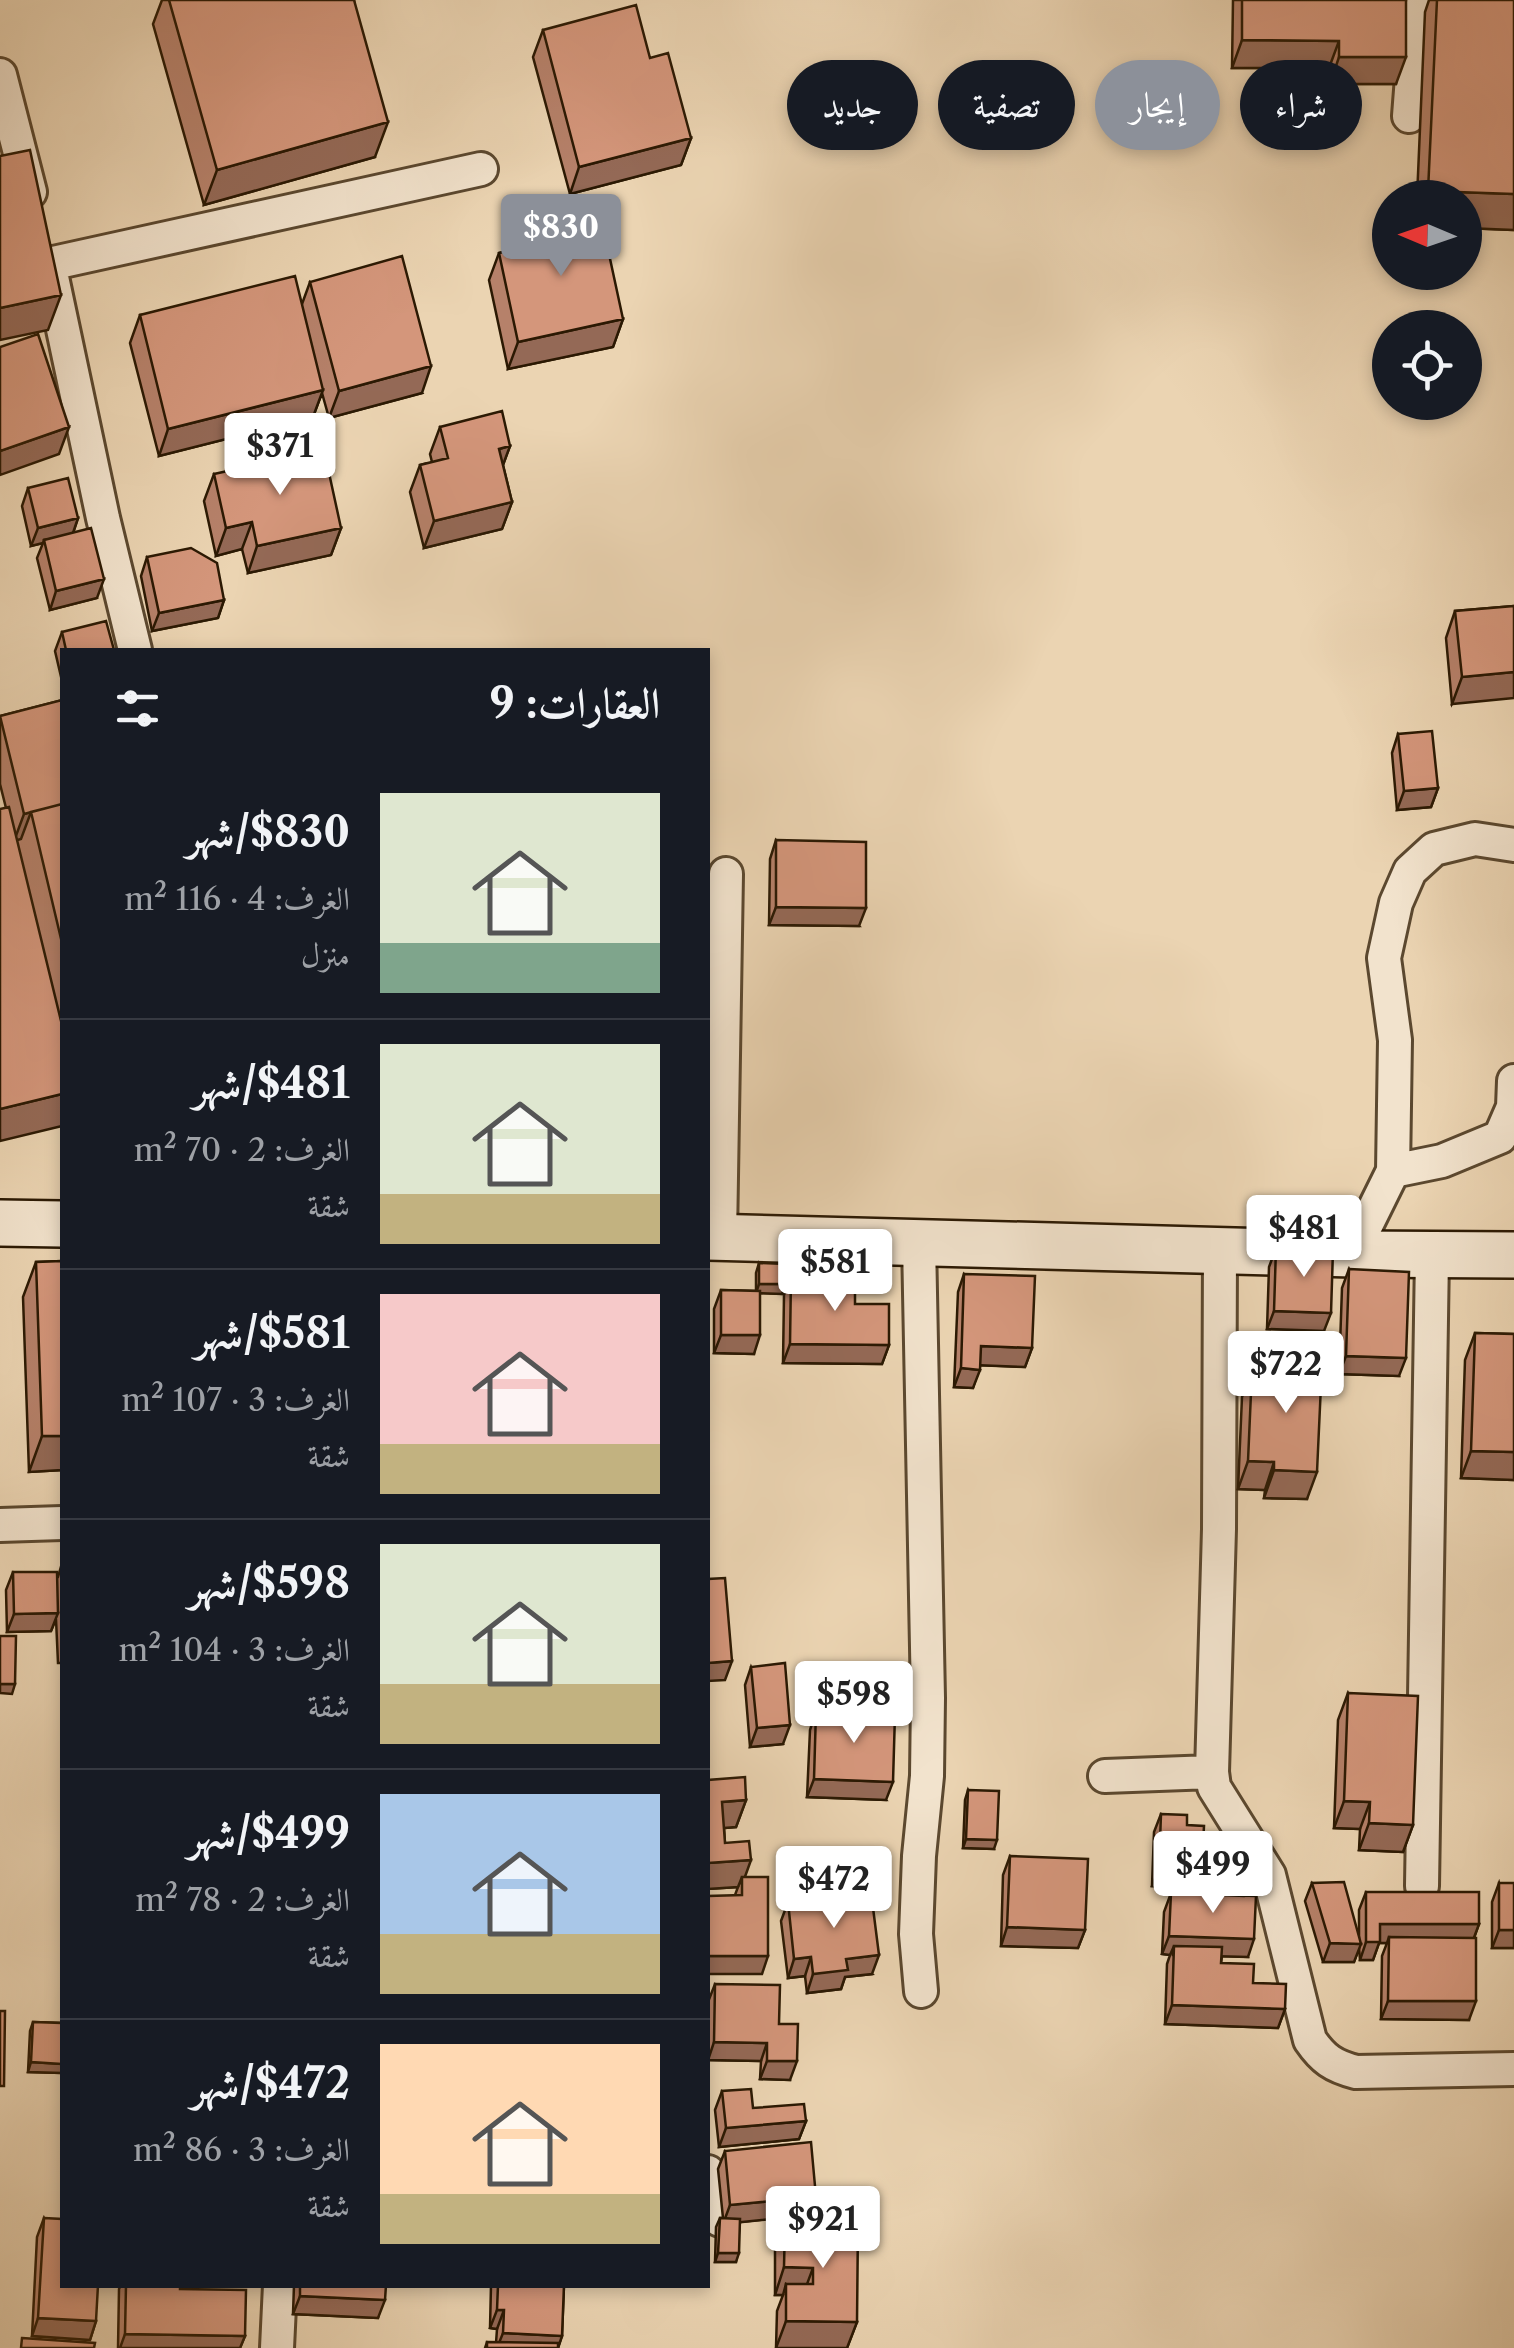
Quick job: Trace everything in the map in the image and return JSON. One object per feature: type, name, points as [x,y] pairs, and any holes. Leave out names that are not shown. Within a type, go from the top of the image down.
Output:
[{"type":"main road","points":[[0,1223],[60,1224]]},
{"type":"main road","points":[[714,1237],[1514,1255]]},
{"type":"street","points":[[1409,116],[1418,0]]},
{"type":"street","points":[[0,75],[49,264],[135,648]]},
{"type":"street","points":[[49,264],[480,169]]},
{"type":"street","points":[[1352,1254],[1394,1171],[1396,1040],[1384,958],[1396,903],[1410,871],[1434,848],[1475,839],[1514,846]]},
{"type":"street","points":[[714,1237],[726,874]]},
{"type":"street","points":[[1394,1171],[1442,1161],[1500,1137],[1513,1107],[1514,1081]]},
{"type":"street","points":[[919,1242],[928,1698],[928,1776],[916,1934],[921,1992]]},
{"type":"street","points":[[1220,1250],[1214,1788],[1269,1875],[1310,2040],[1320,2055],[1334,2066],[1356,2072],[1514,2069]]},
{"type":"street","points":[[1422,1886],[1432,1256]]},
{"type":"street","points":[[0,1525],[60,1522]]},
{"type":"street","points":[[1105,1776],[1212,1772]]},
{"type":"street","points":[[710,2180],[720,2220]]},
{"type":"street","points":[[277,2348],[280,2288]]},
{"type":"building","points":[[169,0],[354,0],[388,122],[217,170]]},
{"type":"building","points":[[1242,0],[1406,0],[1406,57],[1339,57],[1339,41],[1242,40]]},
{"type":"building","points":[[1437,0],[1514,0],[1514,194],[1482,193],[1482,180],[1429,180]]},
{"type":"building","points":[[636,5],[650,58],[668,53],[691,138],[579,167],[543,30]]},
{"type":"building","points":[[30,150],[61,295],[0,308],[0,156]]},
{"type":"building","points":[[559,214],[562,225],[601,217],[623,319],[518,342],[499,253],[530,246],[525,221]]},
{"type":"building","points":[[402,256],[431,366],[339,391],[310,282]]},
{"type":"building","points":[[295,276],[323,390],[168,429],[140,315]]},
{"type":"building","points":[[38,334],[69,427],[0,451],[0,347]]},
{"type":"building","points":[[502,411],[510,446],[499,449],[512,502],[434,521],[420,465],[448,458],[440,427]]},
{"type":"building","points":[[324,450],[341,528],[257,546],[252,522],[226,528],[214,474]]},
{"type":"building","points":[[68,478],[78,518],[38,528],[28,488]]},
{"type":"building","points":[[91,528],[104,579],[56,591],[44,540]]},
{"type":"building","points":[[191,548],[217,563],[224,600],[159,613],[147,557]]},
{"type":"building","points":[[1514,606],[1514,672],[1462,677],[1455,611]]},
{"type":"building","points":[[106,621],[113,648],[66,648],[62,632]]},
{"type":"building","points":[[60,701],[60,805],[24,814],[0,716]]},
{"type":"building","points":[[1432,731],[1438,788],[1404,791],[1398,734]]},
{"type":"building","points":[[60,805],[60,935],[31,812]]},
{"type":"building","points":[[9,807],[60,1017],[60,1094],[0,1109],[0,809]]},
{"type":"building","points":[[776,840],[866,842],[866,908],[776,907]]},
{"type":"building","points":[[1276,1248],[1333,1250],[1331,1313],[1274,1311]]},
{"type":"building","points":[[60,1261],[60,1436],[42,1436],[36,1262]]},
{"type":"building","points":[[759,1263],[786,1264],[786,1284],[759,1284]]},
{"type":"building","points":[[1349,1269],[1409,1272],[1406,1358],[1346,1356]]},
{"type":"building","points":[[964,1274],[1035,1276],[1032,1348],[981,1346],[980,1370],[961,1368]]},
{"type":"building","points":[[791,1277],[855,1278],[855,1304],[889,1304],[889,1345],[790,1344]]},
{"type":"building","points":[[721,1290],[760,1291],[760,1335],[721,1335]]},
{"type":"building","points":[[1299,1332],[1331,1333],[1329,1376],[1321,1376],[1322,1363],[1298,1362]]},
{"type":"building","points":[[1475,1333],[1514,1334],[1514,1452],[1471,1451]]},
{"type":"building","points":[[1265,1361],[1322,1363],[1317,1472],[1274,1470],[1274,1462],[1248,1461],[1252,1370],[1265,1371]]},
{"type":"building","points":[[13,1572],[57,1572],[58,1613],[14,1614]]},
{"type":"building","points":[[725,1578],[732,1661],[710,1663],[710,1579]]},
{"type":"building","points":[[0,1636],[16,1636],[15,1684],[0,1684]]},
{"type":"building","points":[[785,1663],[790,1725],[757,1728],[751,1667]]},
{"type":"building","points":[[1348,1693],[1418,1696],[1413,1825],[1369,1823],[1370,1802],[1344,1801]]},
{"type":"building","points":[[816,1711],[895,1714],[893,1782],[814,1779]]},
{"type":"building","points":[[745,1777],[746,1800],[722,1802],[725,1843],[749,1841],[751,1860],[710,1863],[710,1780]]},
{"type":"building","points":[[968,1790],[999,1791],[997,1840],[966,1839]]},
{"type":"building","points":[[1161,1814],[1187,1815],[1187,1825],[1204,1826],[1203,1845],[1194,1844],[1194,1869],[1159,1868]]},
{"type":"building","points":[[1208,1849],[1226,1850],[1243,1896],[1199,1894],[1200,1869],[1208,1870]]},
{"type":"building","points":[[1010,1856],[1088,1859],[1085,1930],[1007,1927]]},
{"type":"building","points":[[742,1877],[768,1877],[768,1956],[710,1956],[710,1896],[742,1895]]},
{"type":"building","points":[[1344,1882],[1361,1944],[1330,1943],[1312,1883]]},
{"type":"building","points":[[1499,1883],[1514,1883],[1514,1930],[1499,1930]]},
{"type":"building","points":[[871,1892],[879,1955],[846,1959],[848,1970],[813,1974],[811,1957],[794,1959],[788,1902]]},
{"type":"building","points":[[1366,1892],[1479,1892],[1479,1924],[1380,1924],[1380,1942],[1366,1942]]},
{"type":"building","points":[[1171,1893],[1256,1896],[1254,1939],[1169,1936]]},
{"type":"building","points":[[1389,1937],[1476,1938],[1476,2001],[1388,2001]]},
{"type":"building","points":[[1174,1946],[1222,1947],[1221,1963],[1254,1964],[1253,1983],[1286,1984],[1285,2009],[1172,2005]]},
{"type":"building","points":[[715,1984],[780,1985],[779,2024],[798,2024],[797,2061],[767,2061],[767,2043],[714,2042]]},
{"type":"building","points":[[0,2011],[5,2011],[4,2086],[0,2086]]},
{"type":"building","points":[[33,2022],[60,2023],[60,2064],[31,2062]]},
{"type":"building","points":[[751,2089],[753,2108],[804,2104],[806,2121],[726,2128],[722,2091]]},
{"type":"building","points":[[811,2142],[816,2197],[730,2205],[725,2151]]},
{"type":"building","points":[[44,2218],[60,2219],[60,2288],[98,2288],[96,2321],[38,2318]]},
{"type":"building","points":[[720,2218],[740,2219],[739,2253],[718,2253]]},
{"type":"building","points":[[785,2222],[858,2223],[857,2322],[786,2321],[786,2284],[813,2284],[813,2268],[784,2267]]},
{"type":"building","points":[[126,2288],[246,2290],[245,2336],[125,2334]]},
{"type":"building","points":[[300,2288],[386,2288],[385,2300],[300,2296]]},
{"type":"building","points":[[498,2288],[564,2288],[562,2336],[503,2333],[504,2310],[497,2310]]},
{"type":"building","points":[[22,2338],[95,2343],[94,2348],[21,2348]]},
{"type":"building","points":[[487,2342],[558,2343],[558,2348],[487,2348]]}]
